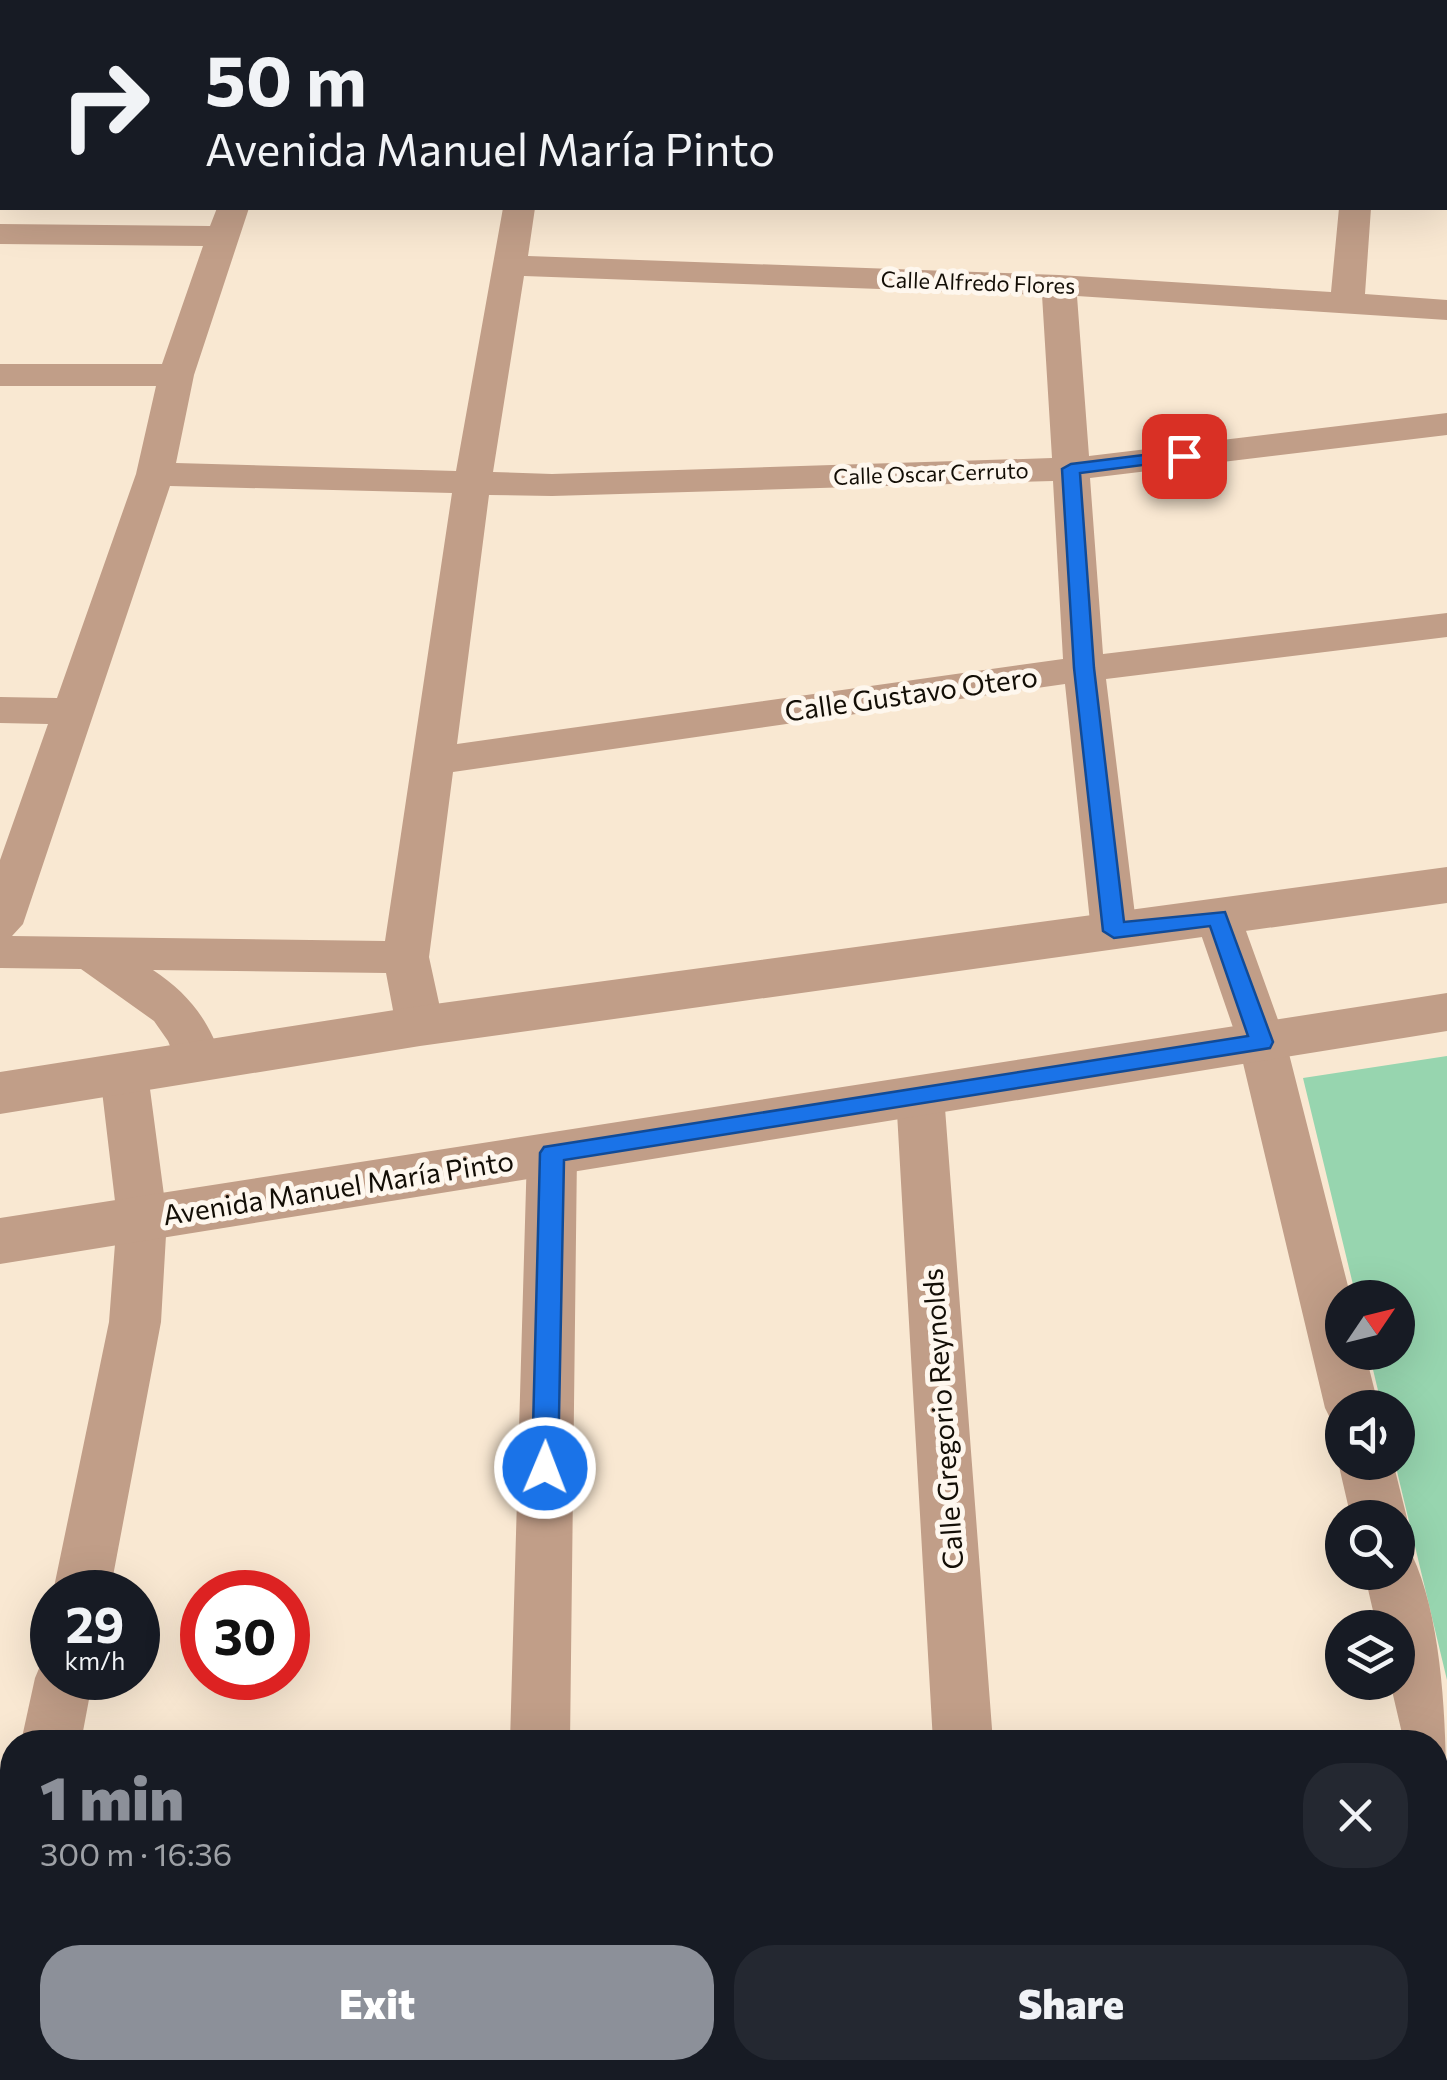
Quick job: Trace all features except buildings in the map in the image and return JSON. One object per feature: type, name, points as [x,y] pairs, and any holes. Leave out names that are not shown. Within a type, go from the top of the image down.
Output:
[{"type":"street","points":[[420,1026],[406,958],[472,484],[519,210]]},
{"type":"street","points":[[1346,302],[1355,210]]},
{"type":"street","points":[[0,234],[228,222],[176,375],[154,474],[0,924]]},
{"type":"street","name":"Calle Alfredo Flores","points":[[508,265],[1059,285],[1447,310]]},
{"type":"street","points":[[1059,285],[1084,668],[1114,931]]},
{"type":"street","points":[[0,375],[176,375]]},
{"type":"street","name":"Calle Oscar Cerruto","points":[[154,474],[472,484],[1071,469],[1447,424]]},
{"type":"street","name":"Calle Gustavo Otero","points":[[435,761],[1084,668],[1447,625]]},
{"type":"street","points":[[0,710],[74,712]]},
{"type":"street","points":[[0,1094],[420,1026],[1447,885]]},
{"type":"street","points":[[1218,917],[1262,1042],[1348,1390]]},
{"type":"street","points":[[0,952],[406,958]]},
{"type":"street","points":[[90,953],[154,994],[183,1018],[193,1035],[198,1062]]},
{"type":"street","name":"Avenida Manuel María Pinto","points":[[0,1241],[1447,1012]]},
{"type":"street","points":[[85,1570],[134,1322],[142,1218],[124,1074]]},
{"type":"street","name":"Calle Gregorio Reynolds","points":[[920,1095],[963,1730]]},
{"type":"street","points":[[540,1730],[552,1153]]},
{"type":"street","points":[[1396,1590],[1432,1730]]},
{"type":"street","points":[[53,1730],[60,1700]]},
{"type":"green space","points":[[1447,1056],[1447,1680],[1415,1546],[1415,1500],[1404,1500],[1399,1480],[1415,1480],[1415,1390],[1378,1390],[1373,1370],[1415,1370],[1415,1280],[1352,1280],[1303,1078]]},
{"type":"route","points":[[545,1468],[552,1153],[1262,1042],[1218,917],[1114,931],[1084,668],[1071,469],[1184,456]]}]
